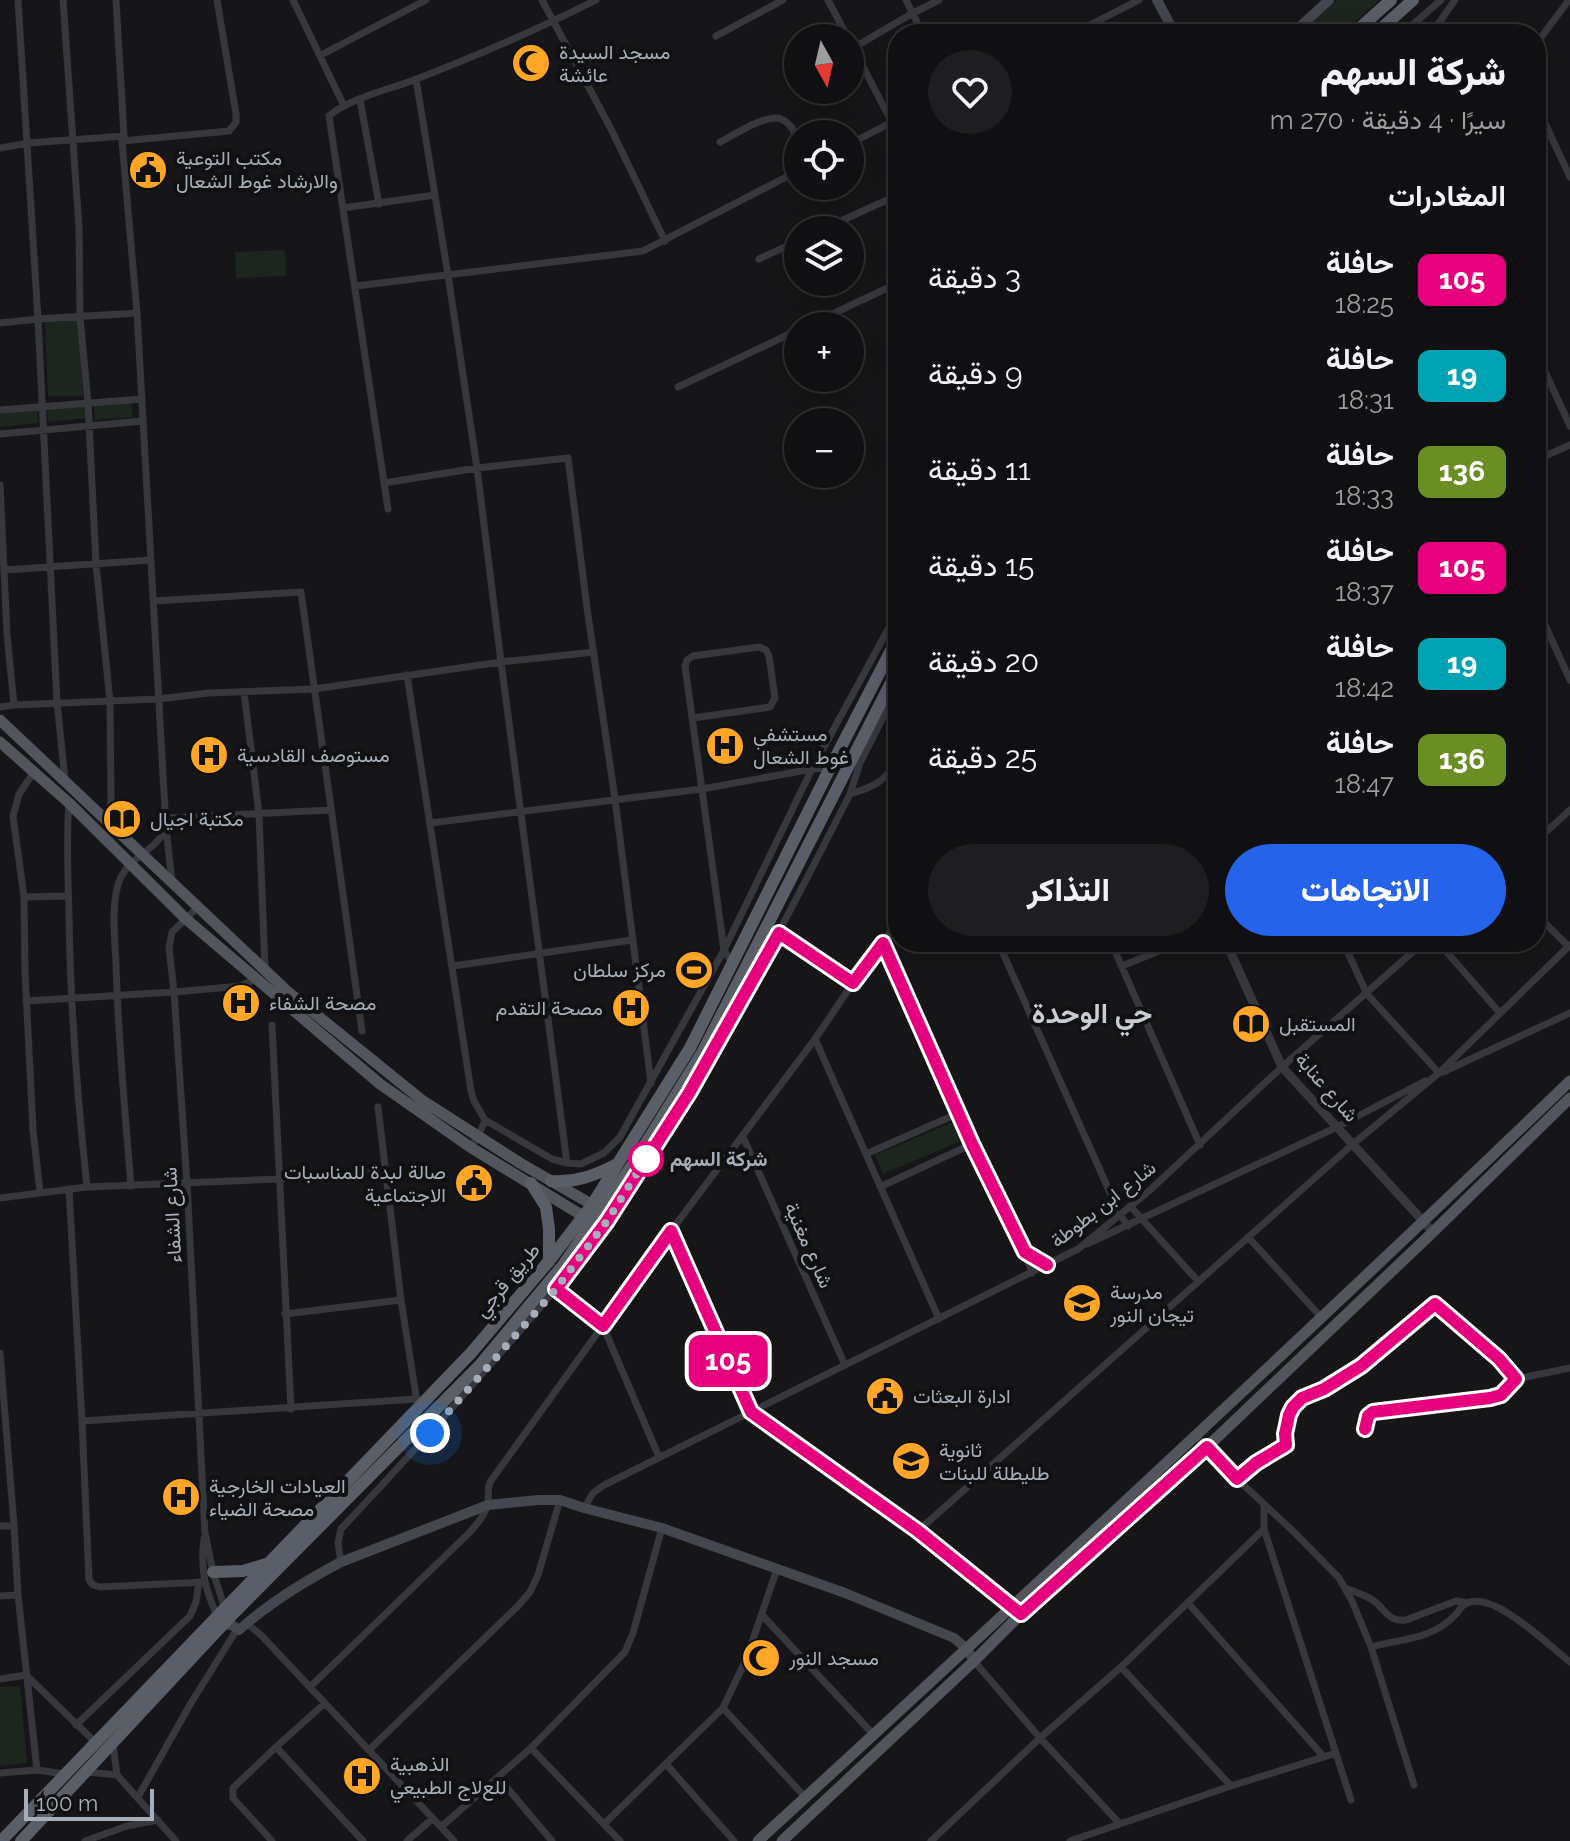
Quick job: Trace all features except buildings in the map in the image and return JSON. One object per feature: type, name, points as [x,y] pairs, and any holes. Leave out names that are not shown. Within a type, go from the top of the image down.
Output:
[{"type":"highway","points":[[1364,24],[1391,0]]},
{"type":"highway","points":[[1387,24],[1413,0]]},
{"type":"highway","points":[[1374,15],[1378,24]]},
{"type":"highway","name":"طريق قرجي","points":[[597,1208],[618,1164],[696,1051],[732,963],[888,656]]},
{"type":"highway","name":"طريق قرجي","points":[[21,1841],[479,1366],[564,1264],[589,1219],[696,1051],[767,926],[888,689]]},
{"type":"highway","points":[[551,1181],[574,1181],[618,1164]]},
{"type":"highway","points":[[531,1183],[546,1207],[549,1261]]},
{"type":"highway","name":"طريق قرجي","points":[[1,1841],[177,1658],[231,1621],[269,1563],[417,1403],[471,1353],[589,1219]]},
{"type":"highway","points":[[205,1579],[269,1563]]},
{"type":"main road","points":[[1157,0],[1170,24]]},
{"type":"main road","points":[[1303,24],[1329,0]]},
{"type":"main road","points":[[0,720],[287,991],[474,1142],[589,1219]]},
{"type":"main road","points":[[0,742],[69,803],[186,919],[380,1084],[474,1142],[597,1208]]},
{"type":"main road","points":[[781,1841],[974,1661],[1017,1610],[1570,1081]]},
{"type":"main road","points":[[758,1841],[967,1649],[1207,1447],[1570,1098]]},
{"type":"main road","points":[[231,1621],[270,1605],[341,1562],[488,1505],[560,1500],[662,1528],[845,1593],[954,1638],[967,1649],[974,1661]]},
{"type":"street","points":[[18,0],[57,702],[65,781]]},
{"type":"street","points":[[63,0],[79,227],[80,317],[88,403],[96,564],[110,701],[111,800],[108,822]]},
{"type":"street","points":[[116,0],[166,828],[172,883]]},
{"type":"street","points":[[0,148],[28,143],[229,131],[236,114],[217,0]]},
{"type":"street","points":[[293,0],[344,106]]},
{"type":"street","points":[[321,55],[426,0]]},
{"type":"street","points":[[542,0],[611,129],[665,241]]},
{"type":"street","points":[[388,509],[329,121],[331,114],[344,106],[553,22],[596,0]]},
{"type":"street","points":[[716,36],[783,0]]},
{"type":"street","points":[[828,0],[840,24]]},
{"type":"street","points":[[906,0],[918,24]]},
{"type":"street","points":[[890,24],[939,0]]},
{"type":"street","points":[[1093,23],[1139,0]]},
{"type":"street","points":[[1413,24],[1441,0]]},
{"type":"street","points":[[1438,24],[1455,0]]},
{"type":"street","points":[[1546,31],[1569,0]]},
{"type":"street","points":[[864,36],[888,25]]},
{"type":"street","points":[[864,69],[888,112]]},
{"type":"street","points":[[416,79],[477,468],[567,1163]]},
{"type":"street","points":[[360,100],[379,204]]},
{"type":"street","points":[[720,142],[762,121],[775,118],[784,120]]},
{"type":"street","points":[[1546,125],[1570,177]]},
{"type":"street","points":[[864,139],[888,130]]},
{"type":"street","points":[[356,286],[643,251],[784,178]]},
{"type":"street","points":[[343,208],[435,195]]},
{"type":"street","points":[[852,216],[888,200]]},
{"type":"street","points":[[759,259],[784,247]]},
{"type":"street","points":[[837,312],[888,288]]},
{"type":"street","points":[[0,323],[137,313]]},
{"type":"street","points":[[678,387],[784,337]]},
{"type":"street","points":[[1546,374],[1570,426]]},
{"type":"street","points":[[0,410],[142,399]]},
{"type":"street","points":[[0,434],[143,421]]},
{"type":"street","points":[[1546,456],[1570,445]]},
{"type":"street","points":[[384,483],[568,458],[651,1083]]},
{"type":"street","points":[[0,485],[7,634],[14,705]]},
{"type":"street","points":[[5,570],[151,560]]},
{"type":"street","points":[[154,601],[301,592],[362,1031]]},
{"type":"street","points":[[1546,627],[1570,680]]},
{"type":"street","points":[[407,675],[474,1101],[485,1120],[552,1159],[581,1164],[604,1153],[620,1137],[724,950],[812,769],[888,629]]},
{"type":"street","points":[[693,718],[770,707],[775,698],[766,650],[759,647],[693,656],[685,666],[724,950],[732,963]]},
{"type":"street","points":[[0,707],[314,689],[594,652]]},
{"type":"street","points":[[244,692],[259,814],[265,970]]},
{"type":"street","points":[[341,1562],[338,1543],[341,1529],[420,1445],[556,1289],[607,1221],[689,1093],[779,933],[850,794],[860,763],[888,708]]},
{"type":"street","points":[[431,823],[702,789],[830,768]]},
{"type":"street","points":[[34,772],[19,794],[13,816],[24,897],[26,1001],[33,1130],[40,1192]]},
{"type":"street","points":[[850,794],[866,789],[888,774]]},
{"type":"street","points":[[69,803],[66,841],[70,997],[87,1187]]},
{"type":"street","points":[[166,818],[331,810]]},
{"type":"street","points":[[1546,832],[1570,810]]},
{"type":"street","points":[[131,1186],[114,915],[119,879],[130,864],[157,843],[166,828]]},
{"type":"street","points":[[24,897],[68,896]]},
{"type":"street","name":"شارع الشفاء","points":[[198,907],[172,932],[169,948],[187,1183],[205,1579],[231,1621]]},
{"type":"street","points":[[918,1531],[1353,1144],[1439,1073],[1569,946],[1546,924]]},
{"type":"street","points":[[767,926],[853,983]]},
{"type":"street","points":[[310,1687],[469,1533],[488,1505],[490,1482],[888,936]]},
{"type":"street","points":[[453,966],[632,940]]},
{"type":"street","points":[[883,943],[1032,1273]]},
{"type":"street","points":[[1002,952],[1120,1215],[1128,1226]]},
{"type":"street","points":[[1116,952],[1200,1145]]},
{"type":"street","points":[[1122,966],[1156,952]]},
{"type":"street","name":"شارع عنابة","points":[[1230,952],[1282,1067],[1433,1232]]},
{"type":"street","points":[[1348,952],[1367,994],[1439,1073]]},
{"type":"street","name":"شارع ابن بطوطة","points":[[584,1508],[593,1493],[604,1485],[1078,1249],[1131,1207],[1282,1067],[1413,952]]},
{"type":"street","points":[[1447,952],[1499,1012]]},
{"type":"street","points":[[26,1001],[241,986],[255,979]]},
{"type":"street","points":[[1078,1249],[1337,1127],[1439,1073],[1570,1013]]},
{"type":"street","points":[[272,1025],[291,1409]]},
{"type":"street","points":[[815,1039],[939,1319]]},
{"type":"street","points":[[82,1421],[417,1403],[401,1300],[378,1107]]},
{"type":"street","points":[[866,1154],[959,1113]]},
{"type":"street","points":[[474,1142],[485,1120]]},
{"type":"street","name":"شارع مغنية","points":[[743,1137],[845,1365]]},
{"type":"street","points":[[880,1187],[972,1144]]},
{"type":"street","points":[[0,1198],[87,1187],[279,1179],[385,1170]]},
{"type":"street","points":[[69,1189],[89,1580],[100,1587],[205,1579],[190,1616],[76,1725]]},
{"type":"street","points":[[1131,1207],[1198,1281]]},
{"type":"street","points":[[671,1231],[751,1412],[918,1531],[1017,1610]]},
{"type":"street","points":[[1248,1237],[1321,1317]]},
{"type":"street","points":[[1025,1252],[1047,1265]]},
{"type":"street","points":[[556,1289],[603,1326],[659,1457]]},
{"type":"street","points":[[285,1314],[401,1300]]},
{"type":"street","points":[[1237,1479],[1286,1445],[1289,1415],[1302,1398],[1324,1389],[1361,1366],[1435,1304],[1499,1359],[1516,1379]]},
{"type":"street","points":[[0,1353],[4,1454],[14,1526],[18,1595],[37,1770]]},
{"type":"street","points":[[1365,1429],[1368,1416],[1373,1412],[1490,1398],[1501,1395],[1516,1379],[1570,1368]]},
{"type":"street","points":[[1196,1436],[1295,1533],[1345,1588],[1371,1647],[1414,1785]]},
{"type":"street","points":[[370,1749],[530,1592],[560,1500]]},
{"type":"street","points":[[1264,1505],[1264,1529],[1351,1800]]},
{"type":"street","points":[[0,1526],[14,1526]]},
{"type":"street","points":[[441,1827],[531,1748],[625,1652],[662,1528]]},
{"type":"street","points":[[931,1841],[1121,1667],[1264,1529]]},
{"type":"street","name":"شارع الشفاء","points":[[205,1533],[202,1556],[207,1593],[231,1621]]},
{"type":"street","points":[[605,1823],[723,1708],[747,1657],[777,1569]]},
{"type":"street","points":[[1345,1588],[1370,1599],[1397,1621],[1456,1601],[1468,1603]]},
{"type":"street","points":[[0,1596],[18,1595]]},
{"type":"street","points":[[1371,1647],[1427,1634],[1449,1620],[1461,1607],[1476,1601],[1506,1611],[1570,1662]]},
{"type":"street","points":[[1188,1603],[1324,1757]]},
{"type":"street","points":[[762,1615],[873,1734]]},
{"type":"street","points":[[138,1797],[234,1634],[231,1621],[254,1628],[454,1841]]},
{"type":"street","points":[[163,1643],[177,1658]]},
{"type":"street","points":[[974,1661],[1120,1824]]},
{"type":"street","points":[[1121,1667],[1231,1786]]},
{"type":"street","points":[[0,1679],[26,1675]]},
{"type":"street","points":[[26,1675],[95,1742]]},
{"type":"street","points":[[272,1841],[233,1798],[233,1788],[325,1703]]},
{"type":"street","points":[[723,1708],[805,1797]]},
{"type":"street","points":[[113,1744],[117,1775],[176,1841]]},
{"type":"street","points":[[276,1747],[363,1841]]},
{"type":"street","points":[[531,1748],[620,1841]]},
{"type":"street","points":[[1070,1841],[1336,1753]]},
{"type":"street","points":[[666,1764],[734,1841]]},
{"type":"street","points":[[0,1773],[37,1770],[65,1774]]},
{"type":"street","points":[[87,1772],[117,1775]]},
{"type":"street","points":[[498,1777],[552,1841]]},
{"type":"street","points":[[407,1841],[432,1819]]},
{"type":"street","points":[[85,1841],[127,1826],[158,1820]]},
{"type":"street","points":[[771,1828],[781,1841]]},
{"type":"shaded area","points":[[1337,0],[1379,0],[1353,24],[1311,24]]},
{"type":"shaded area","points":[[285,250],[286,276],[236,278],[235,252]]},
{"type":"shaded area","points":[[78,319],[83,396],[48,396],[45,321]]},
{"type":"shaded area","points":[[131,402],[133,417],[95,420],[94,405]]},
{"type":"shaded area","points":[[84,404],[86,418],[48,422],[47,407]]},
{"type":"shaded area","points":[[37,408],[38,423],[0,427],[0,412]]},
{"type":"shaded area","points":[[958,1120],[966,1139],[883,1174],[875,1155]]},
{"type":"shaded area","points":[[20,1686],[27,1763],[0,1766],[0,1687]]},
{"type":"bus line","name":"105","points":[[1047,1265],[1025,1252],[972,1144],[883,943],[853,983],[779,933],[689,1093],[607,1221],[556,1289],[603,1326],[671,1231],[751,1412],[918,1531],[1021,1614],[1207,1447],[1237,1479],[1286,1445],[1286,1423],[1293,1407],[1302,1398],[1324,1389],[1361,1366],[1435,1304],[1499,1359],[1516,1379],[1501,1395],[1490,1398],[1373,1412],[1368,1416],[1365,1429]]},
{"type":"place","name":"مسجد السيدة عائشة","points":[[531,63]]},
{"type":"place","name":"مكتب التوعية والارشاد غوط الشعال","points":[[148,170]]},
{"type":"place","name":"مستشفي غوط الشعال","points":[[725,746]]},
{"type":"place","name":"مستوصف القادسية","points":[[209,755]]},
{"type":"place","name":"مكتبة اجيال","points":[[122,819]]},
{"type":"place","name":"مركز سلطان","points":[[694,970]]},
{"type":"place","name":"مصحة الشفاء","points":[[241,1003]]},
{"type":"place","name":"مصحة التقدم","points":[[631,1008]]},
{"type":"place","name":"المستقبل","points":[[1251,1024]]},
{"type":"place","name":"شركة السهم","points":[[646,1159]]},
{"type":"place","name":"صالة لبدة للمناسبات الاجتماعية","points":[[474,1183]]},
{"type":"place","name":"مدرسة تيجان النور","points":[[1082,1303]]},
{"type":"place","name":"ادارة البعثات","points":[[885,1396]]},
{"type":"place","name":"ثانوية طليطلة للبنات","points":[[911,1461]]},
{"type":"place","name":"العيادات الخارجية مصحة الضياء","points":[[181,1497]]},
{"type":"place","name":"مسجد النور","points":[[761,1658]]},
{"type":"place","name":"الذهبية للعﻻج الطبيعي","points":[[362,1776]]},
{"type":"district","name":"حي الوحدة","points":[[1092,1013]]},
{"type":"route","points":[[430,1433],[556,1289],[607,1221],[646,1159]]}]
